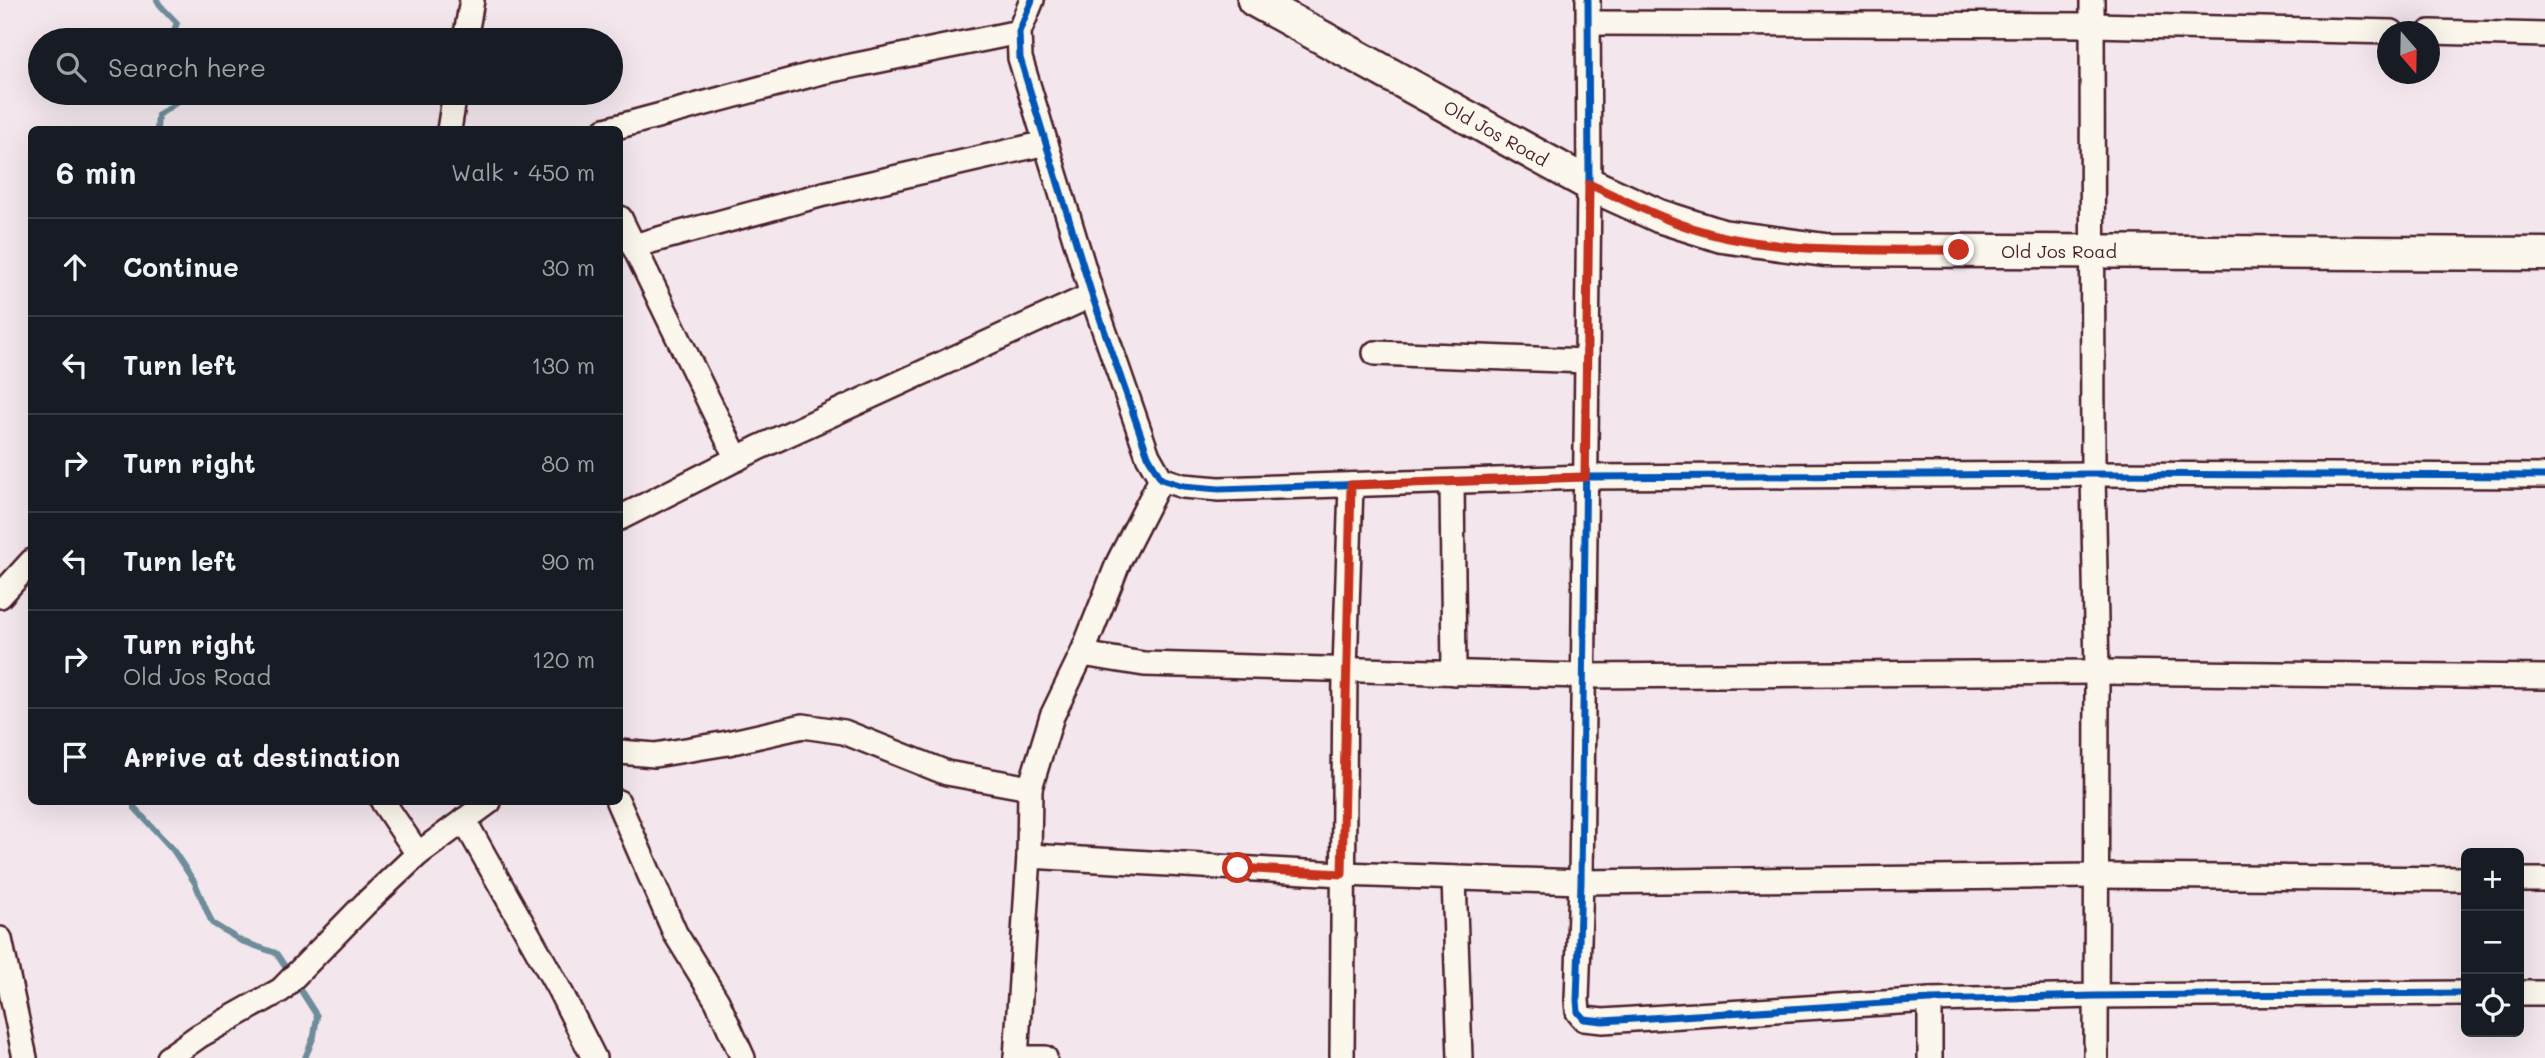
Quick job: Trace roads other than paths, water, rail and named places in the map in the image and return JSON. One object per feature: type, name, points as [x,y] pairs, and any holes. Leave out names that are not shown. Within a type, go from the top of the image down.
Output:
[{"type":"main road","name":"Old Jos Road","points":[[1254,0],[1589,184],[1672,220],[1722,236],[1825,250],[2545,254]]},
{"type":"street","points":[[467,28],[472,0]]},
{"type":"street","points":[[1032,0],[1019,32],[1020,58],[1092,295],[1148,456],[1161,479],[1183,486],[1219,489],[1585,477],[2545,475]]},
{"type":"street","points":[[1588,0],[1584,676],[1577,1000],[1578,1012],[1584,1019],[1603,1021],[1930,1000],[2461,993]]},
{"type":"street","points":[[2092,0],[2096,1058]]},
{"type":"street","points":[[1588,23],[2092,25],[2377,32]]},
{"type":"street","points":[[620,126],[822,72],[1019,32]]},
{"type":"street","points":[[2440,32],[2545,35]]},
{"type":"street","points":[[450,126],[453,105]]},
{"type":"street","points":[[633,246],[824,194],[1046,143]]},
{"type":"street","points":[[623,224],[737,459]]},
{"type":"street","points":[[623,516],[737,459],[1092,295]]},
{"type":"street","points":[[1375,353],[1586,361]]},
{"type":"street","points":[[1045,1058],[1016,1058],[1029,856],[1030,788],[1052,716],[1082,654],[1119,561],[1161,479]]},
{"type":"street","points":[[1452,482],[1454,673]]},
{"type":"street","points":[[1342,1058],[1345,670],[1351,485]]},
{"type":"street","points":[[0,596],[28,565]]},
{"type":"street","points":[[1082,654],[1144,664],[1584,676],[2096,672],[2545,677]]},
{"type":"street","points":[[623,752],[655,755],[728,743],[803,726],[844,732],[947,773],[1030,788]]},
{"type":"street","points":[[385,805],[418,854]]},
{"type":"street","points":[[167,1058],[199,1036],[281,990],[418,854],[485,805]]},
{"type":"street","points":[[619,805],[675,933],[718,1001],[743,1058]]},
{"type":"street","points":[[464,820],[559,989],[594,1058]]},
{"type":"street","points":[[1029,856],[1342,874],[1581,882],[2095,876],[2461,879]]},
{"type":"street","points":[[1454,878],[1460,1058]]},
{"type":"street","points":[[2524,880],[2545,880]]},
{"type":"street","points":[[0,939],[25,1058]]},
{"type":"street","points":[[2524,993],[2545,993]]},
{"type":"street","points":[[1930,1000],[1930,1058]]},
{"type":"waterway","points":[[157,0],[177,23],[175,28]]},
{"type":"waterway","points":[[157,126],[158,115],[173,105]]},
{"type":"waterway","points":[[134,805],[173,850],[195,883],[212,923],[241,941],[276,953],[290,974]]},
{"type":"waterway","points":[[296,983],[317,1016],[314,1036],[305,1058]]}]
